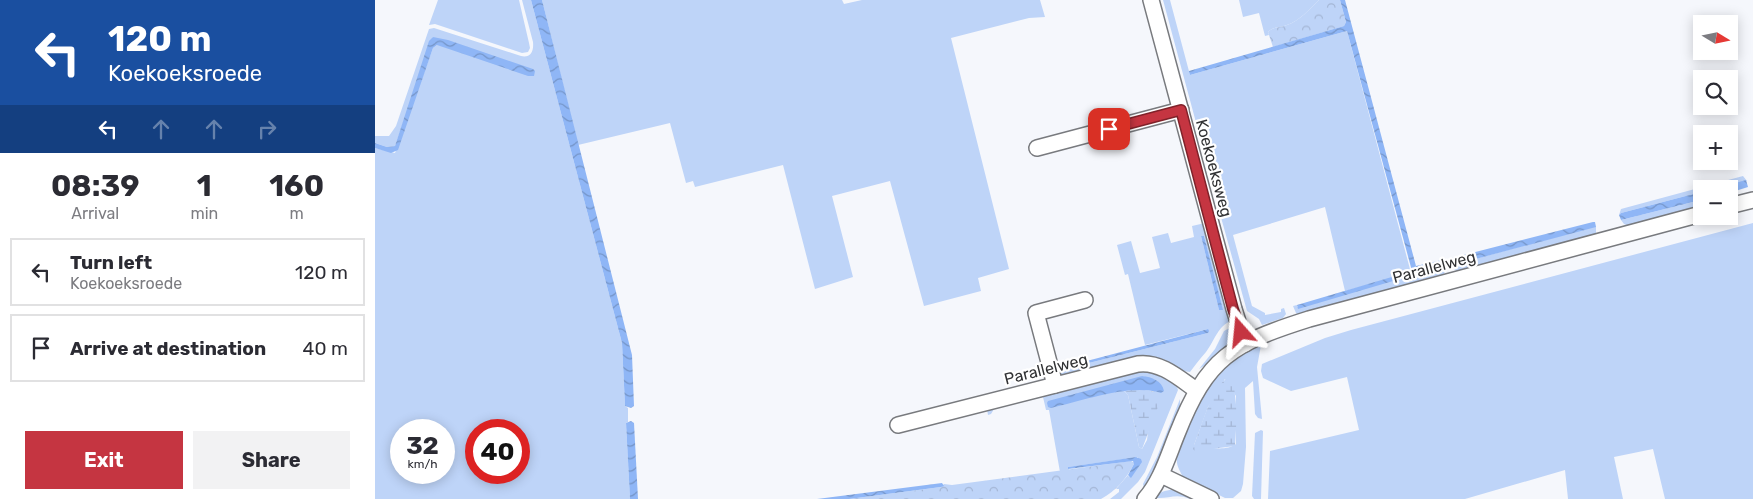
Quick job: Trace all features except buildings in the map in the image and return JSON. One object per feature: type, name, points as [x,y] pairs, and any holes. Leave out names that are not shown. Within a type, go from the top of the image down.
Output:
[{"type":"street","name":"Koekoeksweg","points":[[1151,0],[1233,309],[1245,344]]},
{"type":"street","points":[[1037,148],[1181,110]]},
{"type":"street","points":[[1738,204],[1753,200]]},
{"type":"street","name":"Parallelweg","points":[[1145,499],[1161,475],[1196,390],[1212,368],[1228,354],[1245,344],[1277,329],[1309,318],[1693,216]]},
{"type":"street","points":[[1055,385],[1036,312],[1085,300]]},
{"type":"street","name":"Parallelweg","points":[[898,425],[1147,363],[1160,367],[1196,390]]},
{"type":"street","points":[[1161,475],[1211,499]]},
{"type":"green space","points":[[438,0],[519,0],[530,48],[528,52],[522,53],[435,24],[429,25]]},
{"type":"green space","points":[[522,0],[531,0],[622,343],[625,406],[628,408],[628,422],[626,423],[630,499],[375,499],[375,148],[395,153],[433,48],[440,45],[433,37],[395,146],[387,147],[375,143],[375,136],[389,136],[396,126],[429,29],[434,28],[521,56],[531,54],[533,42]]},
{"type":"green space","points":[[542,0],[842,0],[844,4],[862,0],[1040,0],[1045,17],[1029,18],[951,38],[1009,269],[978,278],[981,291],[924,306],[890,181],[832,196],[853,277],[815,289],[783,165],[695,187],[693,181],[686,183],[670,123],[578,145]]},
{"type":"green space","points":[[1163,0],[1170,0],[1190,75],[1347,31],[1411,273],[1345,291],[1325,207],[1233,235],[1252,306],[1265,313],[1265,315],[1281,312],[1281,309],[1284,308],[1286,314],[1283,318],[1262,325],[1259,319],[1247,311],[1217,203],[1217,194],[1215,193]]},
{"type":"green space","points":[[1239,0],[1319,0],[1296,21],[1273,29],[1268,32],[1269,35],[1265,36],[1259,13],[1243,17]]},
{"type":"green space","points":[[1319,0],[1340,0],[1346,22],[1344,26],[1273,47],[1268,32],[1296,21]]},
{"type":"green space","points":[[1743,176],[1747,181],[1738,183],[1738,180],[1728,180]]},
{"type":"green space","points":[[1693,190],[1693,194],[1619,215],[1621,209]]},
{"type":"green space","points":[[1693,202],[1693,209],[1629,226],[1621,220]]},
{"type":"green space","points":[[1205,223],[1232,320],[1223,326],[1190,372],[1171,367],[1062,379],[1057,368],[1065,366],[1065,369],[1208,333],[1208,329],[1145,345],[1128,274],[1125,275],[1117,245],[1131,241],[1140,273],[1160,268],[1152,237],[1168,233],[1171,243],[1194,237],[1192,226]],"holes":[[[1201,236],[1204,236],[1222,310],[1219,310]]]},
{"type":"green space","points":[[1753,223],[1753,499],[1665,499],[1653,449],[1614,457],[1623,499],[1568,499],[1565,470],[1465,499],[1268,499],[1270,451],[1359,430],[1347,377],[1291,391],[1263,378],[1262,364],[1325,338],[1351,330]]},
{"type":"green space","points":[[1596,226],[1596,233],[1592,236],[1459,272],[1455,270],[1453,265]]},
{"type":"green space","points":[[1444,266],[1443,276],[1299,315],[1293,306],[1297,305],[1297,307]]},
{"type":"green space","points":[[1233,326],[1227,346],[1199,369],[1215,349],[1224,331]]},
{"type":"green space","points":[[1261,345],[1257,367],[1262,419],[1258,418],[1255,414],[1253,381],[1245,388],[1246,447],[1243,484],[1241,491],[1233,498],[1225,498],[1183,477],[1177,463],[1178,452],[1192,416],[1209,383],[1230,362],[1242,353]],"holes":[[[1225,379],[1236,396],[1236,444],[1227,448],[1209,448],[1194,445],[1208,407]]]},
{"type":"green space","points":[[1127,370],[1156,370],[1176,384],[1178,390],[1145,472],[1121,499],[1110,499],[1119,492],[1119,489],[1116,489],[1128,475],[1129,477],[1138,457],[1068,467],[1069,470],[1060,472],[1049,410],[1046,410],[1043,397],[994,409],[988,415],[987,409]],"holes":[[[1142,376],[1155,380],[1147,440],[1142,449],[1139,447],[1128,395],[1124,391]]]},
{"type":"green space","points":[[1230,376],[1233,378],[1237,413],[1235,446],[1195,451],[1193,449],[1194,445],[1212,398],[1223,381]]},
{"type":"green space","points":[[1139,389],[1161,393],[1164,391],[1142,449],[1139,447],[1128,395],[1124,391]]},
{"type":"green space","points":[[1180,399],[1180,406],[1165,448],[1156,469],[1144,488],[1143,484],[1157,457]]},
{"type":"green space","points":[[1263,431],[1261,499],[1254,499],[1252,496],[1255,433]]},
{"type":"green space","points":[[1131,461],[1135,463],[1124,480],[1101,499],[849,499],[941,487],[944,484],[952,485]]},
{"type":"green space","points":[[1172,490],[1189,495],[1190,499],[1177,496],[1156,498],[1158,494]]},
{"type":"water","points":[[531,0],[542,0],[632,355],[634,406],[631,408],[625,406],[622,343]]},
{"type":"water","points":[[1340,0],[1345,0],[1416,266],[1442,260],[1444,266],[1298,309],[1297,305],[1412,271],[1347,31],[1190,75],[1189,71],[1344,26],[1346,22]]},
{"type":"water","points":[[433,37],[448,40],[533,69],[535,71],[534,76],[528,76],[437,45],[433,48],[398,150],[391,153],[375,148],[375,143],[387,147],[395,146],[429,41]]},
{"type":"water","points":[[1746,180],[1748,187],[1738,190],[1738,182]]},
{"type":"water","points":[[1693,194],[1693,202],[1621,220],[1619,215]]},
{"type":"water","points":[[1595,222],[1596,227],[1453,265],[1452,258]]},
{"type":"water","points":[[1201,236],[1204,236],[1223,310],[1219,310]]},
{"type":"water","points":[[1208,329],[1208,333],[1065,369],[1064,367]]},
{"type":"water","points":[[1142,376],[1156,380],[1164,391],[1161,393],[1149,390],[1135,390],[1106,394],[1051,408],[1048,407],[1048,401]]},
{"type":"water","points":[[631,421],[634,423],[638,499],[630,499],[626,423]]},
{"type":"water","points":[[1136,457],[1141,459],[1142,462],[1131,478],[1128,475],[1134,464],[1133,461],[1068,469],[1068,467]]},
{"type":"water","points":[[942,483],[944,486],[941,487],[849,499],[817,499]]},
{"type":"route","points":[[1109,129],[1181,110],[1233,309],[1241,332]]}]
